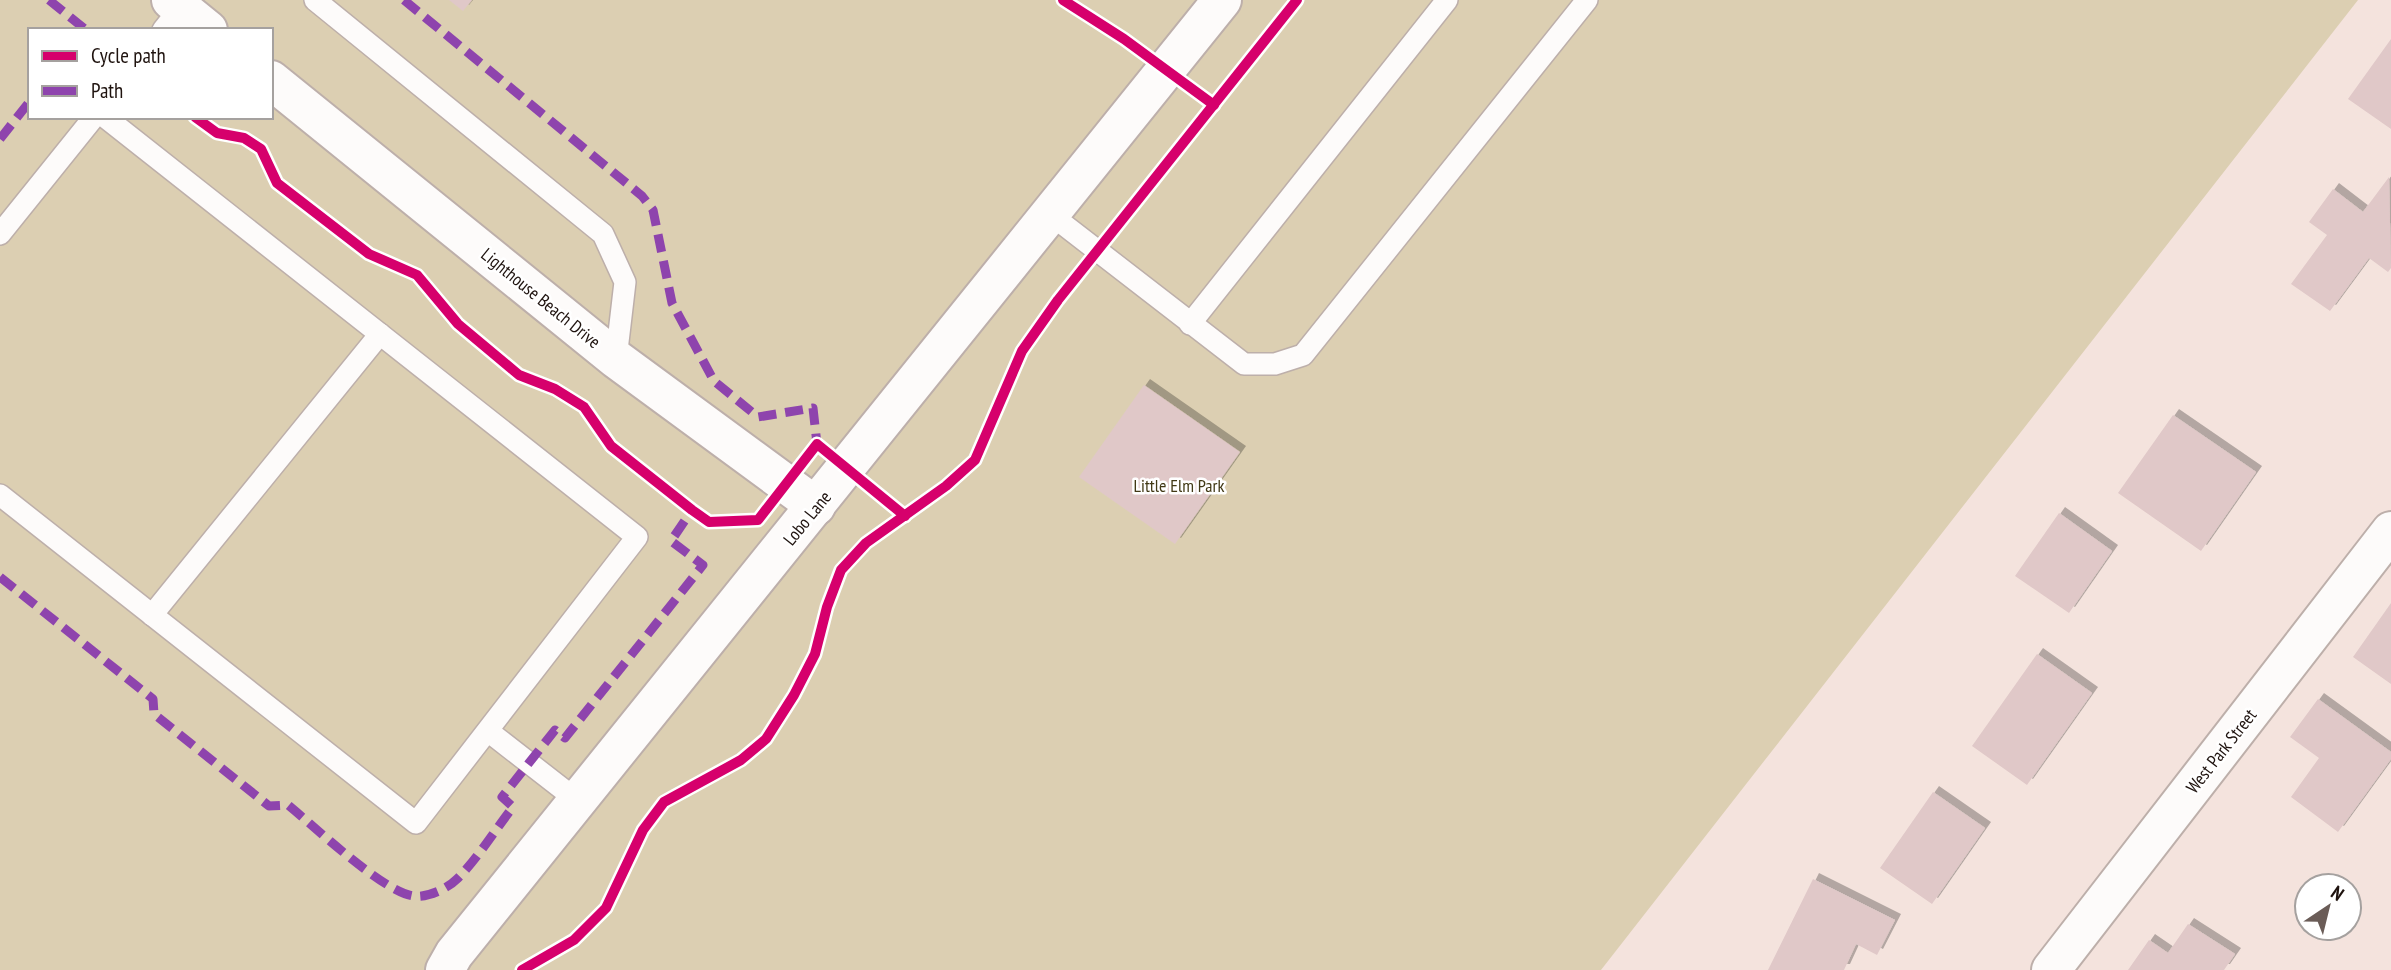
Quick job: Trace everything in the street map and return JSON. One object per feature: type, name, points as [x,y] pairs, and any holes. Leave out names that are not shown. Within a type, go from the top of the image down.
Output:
[{"type":"street","name":"Lobo Lane","points":[[445,970],[454,954],[1222,0]]},
{"type":"street","name":"Lighthouse Beach Drive","points":[[273,82],[616,359],[816,506]]},
{"type":"street","name":"West Park Street","points":[[2051,970],[2391,531]]},
{"type":"lane","points":[[315,0],[603,234],[625,282],[616,359]]},
{"type":"lane","points":[[1190,324],[1447,0]]},
{"type":"lane","points":[[1050,214],[1244,364],[1275,364],[1303,355],[1587,0]]},
{"type":"lane","points":[[0,234],[92,119]]},
{"type":"lane","points":[[0,495],[416,823],[637,537],[108,119]]},
{"type":"lane","points":[[152,615],[380,334]]},
{"type":"lane","points":[[488,731],[578,801]]},
{"type":"green space","name":"Little Elm Park","points":[[0,0],[2358,0],[1601,970],[0,970]]},
{"type":"building","points":[[449,0],[472,0],[463,11]]},
{"type":"building","points":[[2391,39],[2391,129],[2348,99]]},
{"type":"building","points":[[2389,177],[2391,268],[2388,272],[2369,258],[2330,311],[2291,284],[2327,235],[2309,222],[2333,189],[2363,212]]},
{"type":"building","points":[[1144,385],[1240,452],[1175,544],[1079,477]]},
{"type":"building","points":[[2173,415],[2256,472],[2201,551],[2118,493]]},
{"type":"building","points":[[2059,513],[2112,551],[2069,613],[2015,576]]},
{"type":"building","points":[[2391,603],[2391,684],[2353,657]]},
{"type":"building","points":[[2037,654],[2092,693],[2027,785],[1972,746]]},
{"type":"building","points":[[2318,699],[2391,752],[2391,759],[2338,832],[2291,797],[2319,758],[2290,737]]},
{"type":"building","points":[[1933,792],[1985,828],[1932,904],[1880,868]]},
{"type":"building","points":[[1813,879],[1895,920],[1877,955],[1856,944],[1844,970],[1768,970]]},
{"type":"building","points":[[2188,924],[2235,954],[2224,970],[2128,970],[2149,940],[2168,953]]},
{"type":"marked path","points":[[49,0],[84,28]]},
{"type":"marked path","points":[[404,0],[642,196],[653,210],[672,303],[714,381],[758,417],[813,408],[817,444]]},
{"type":"marked path","points":[[0,139],[28,104]]},
{"type":"marked path","points":[[0,577],[153,699],[154,714],[269,806],[288,805],[384,883],[400,892],[418,896],[442,889],[465,871],[513,807],[502,797],[555,730],[565,738],[703,565],[671,541],[692,510]]},
{"type":"cycle path","points":[[1063,0],[1124,39],[1214,105]]},
{"type":"cycle path","points":[[522,970],[574,940],[606,908],[643,830],[664,802],[741,760],[766,739],[794,695],[815,654],[827,607],[841,570],[866,543],[946,486],[975,460],[1022,351],[1058,300],[1297,0]]},
{"type":"cycle path","points":[[198,119],[217,133],[244,138],[261,149],[277,183],[369,254],[417,275],[458,324],[519,375],[555,389],[584,407],[611,446],[709,522],[758,520],[817,444],[905,516]]}]
